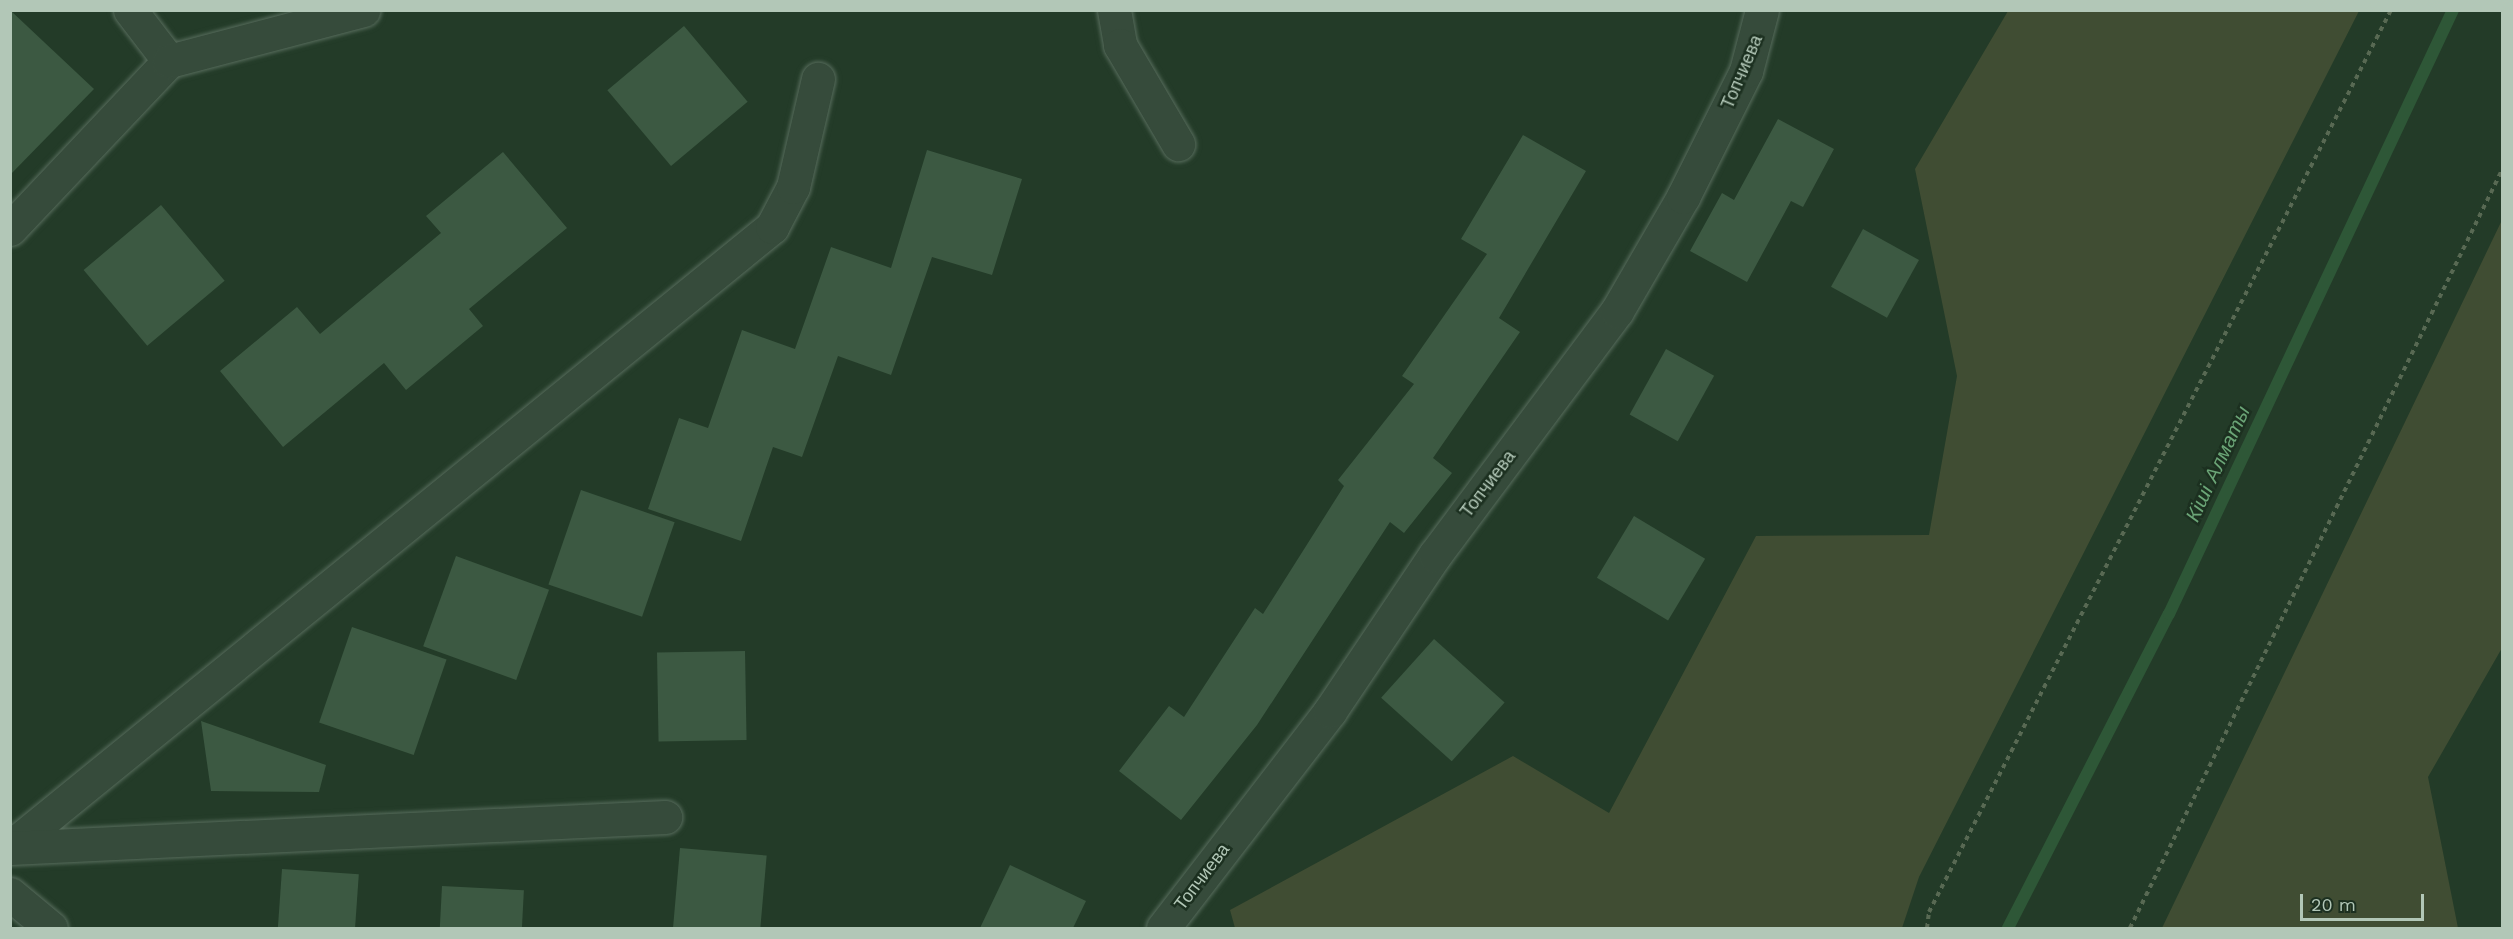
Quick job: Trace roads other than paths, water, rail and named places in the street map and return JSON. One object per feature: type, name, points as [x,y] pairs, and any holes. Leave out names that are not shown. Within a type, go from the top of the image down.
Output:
[{"type":"street","points":[[130,10],[169,61]]},
{"type":"street","points":[[10,229],[169,61],[363,10]]},
{"type":"street","points":[[1114,10],[1120,45],[1178,144]]},
{"type":"street","name":"Топчиева","points":[[1163,928],[1330,711],[1435,555],[1617,311],[1683,197],[1746,71],[1762,10]]},
{"type":"street","points":[[12,846],[772,227],[793,187],[818,80]]},
{"type":"street","points":[[12,846],[665,817]]},
{"type":"street","points":[[10,894],[51,928]]},
{"type":"waterway","name":"Кіші Алматы","points":[[2008,928],[2169,614],[2453,10]]}]
